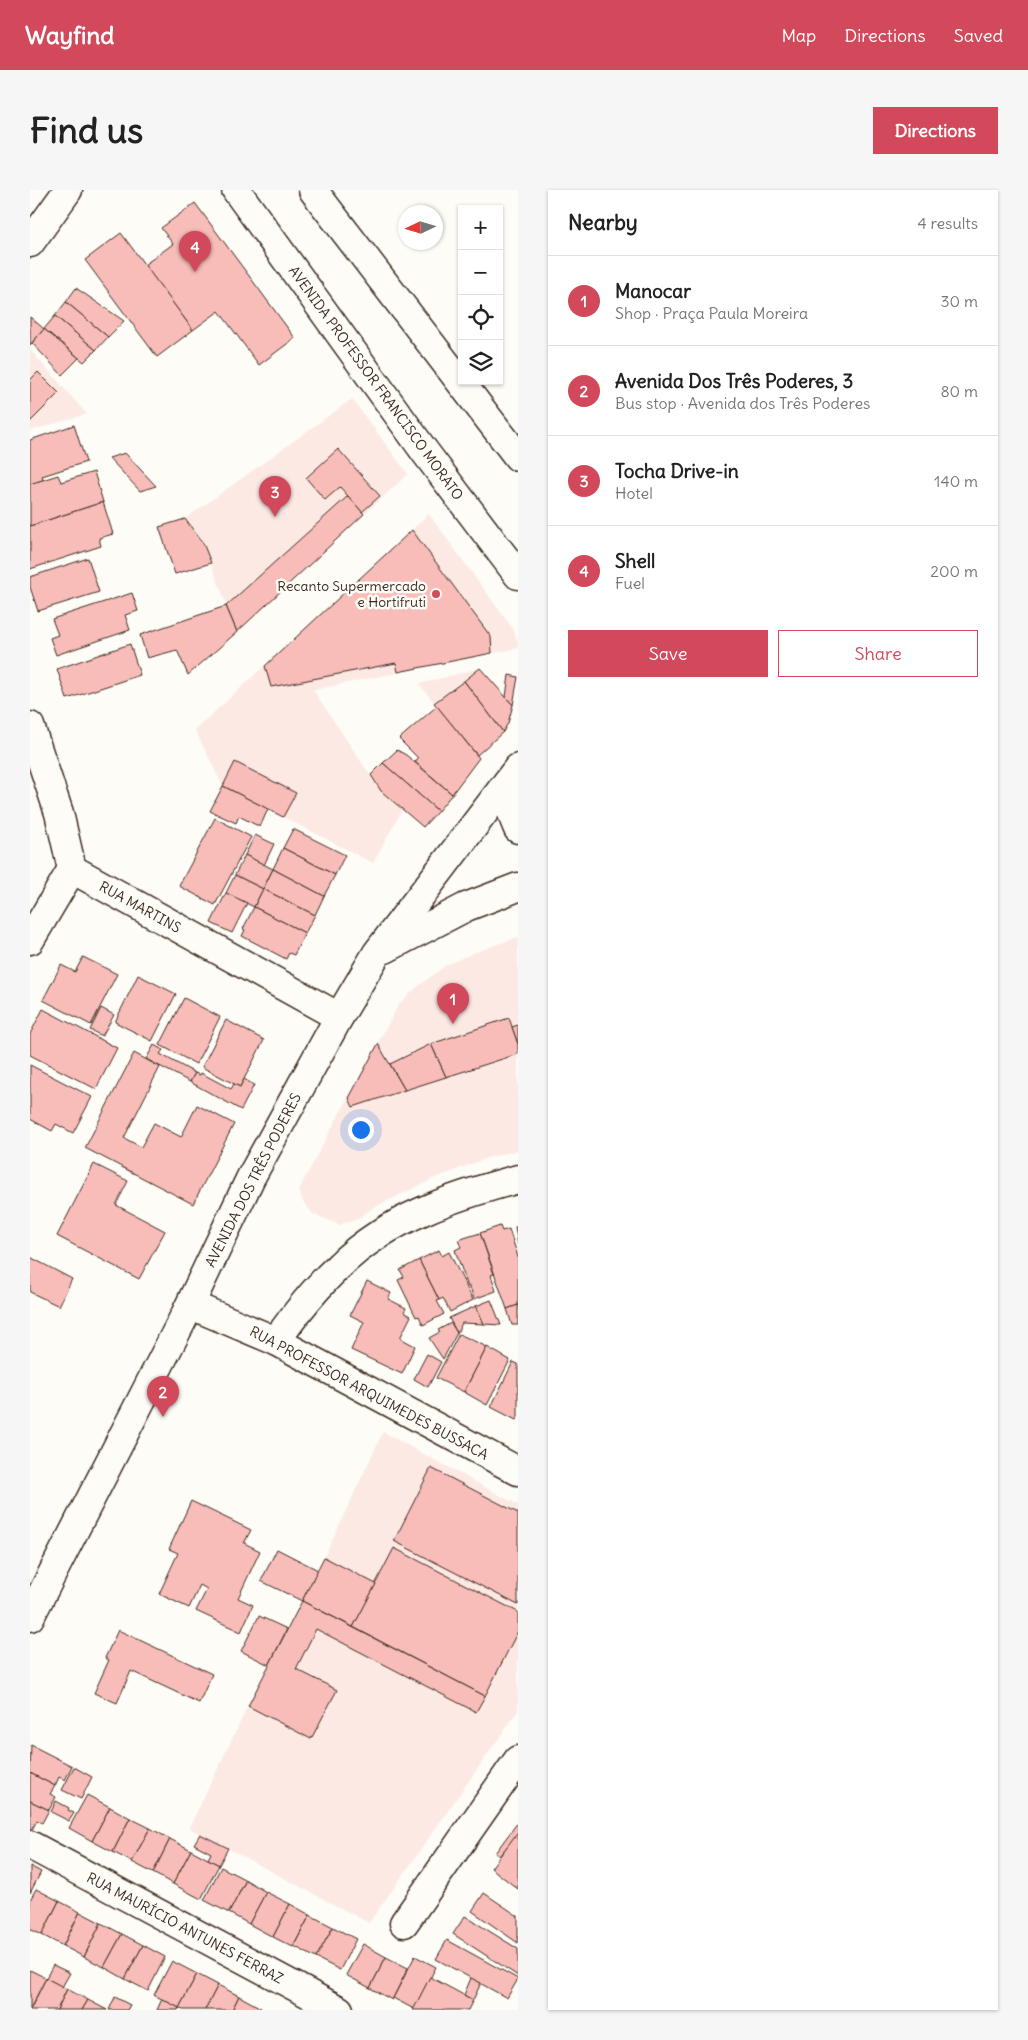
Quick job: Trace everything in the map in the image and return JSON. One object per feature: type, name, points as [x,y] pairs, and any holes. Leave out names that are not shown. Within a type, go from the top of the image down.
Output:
[{"type":"main road","points":[[30,243],[68,190]]},
{"type":"main road","name":"AVENIDA PROFESSOR FRANCISCO MORATO","points":[[236,190],[425,452],[518,575]]},
{"type":"main road","points":[[313,190],[518,457]]},
{"type":"main road","points":[[30,726],[59,813],[72,869],[30,940]]},
{"type":"main road","points":[[516,772],[508,797],[510,812],[518,830]]},
{"type":"main road","name":"AVENIDA DOS TRÊS PODERES","points":[[30,1617],[191,1304],[251,1177],[339,1017],[377,953],[516,772]]},
{"type":"main road","name":"RUA MARTINS","points":[[72,869],[339,1017]]},
{"type":"main road","points":[[377,953],[466,907],[518,887]]},
{"type":"main road","points":[[276,1341],[304,1302],[341,1263],[378,1235],[432,1207],[518,1179]]},
{"type":"main road","name":"RUA PROFESSOR ARQUIMEDES BUSSACA","points":[[191,1304],[276,1341],[518,1471]]},
{"type":"main road","points":[[404,1923],[514,1774]]},
{"type":"main road","name":"RUA MAURÍCIO ANTUNES FERRAZ","points":[[30,1846],[339,2010]]},
{"type":"shaded area","points":[[30,350],[87,414],[30,431]]},
{"type":"shaded area","points":[[352,399],[408,474],[237,632],[203,543],[185,519]]},
{"type":"shaded area","points":[[429,514],[513,629],[518,642],[518,648],[313,690],[381,791],[402,810],[373,863],[223,786],[195,730]]},
{"type":"shaded area","points":[[480,668],[513,705],[508,723],[503,732],[477,755],[419,684]]},
{"type":"shaded area","points":[[518,937],[518,1150],[490,1157],[435,1178],[371,1209],[357,1219],[340,1225],[313,1214],[303,1202],[299,1189],[399,1004],[446,965]]},
{"type":"shaded area","points":[[383,1432],[518,1505],[518,1711],[369,1923],[189,1828],[248,1706],[318,1570]]},
{"type":"building","points":[[195,203],[295,338],[259,365],[219,311],[193,330],[144,265],[173,244],[161,228]]},
{"type":"building","points":[[121,233],[193,330],[157,357],[85,260]]},
{"type":"building","points":[[76,288],[124,321],[108,337],[66,302]]},
{"type":"building","points":[[66,302],[108,337],[96,350],[55,316]]},
{"type":"building","points":[[55,316],[96,350],[84,362],[44,329]]},
{"type":"building","points":[[30,317],[44,329],[30,345]]},
{"type":"building","points":[[44,329],[79,358],[62,375],[32,343]]},
{"type":"building","points":[[38,372],[59,393],[30,422],[30,380]]},
{"type":"building","points":[[74,425],[86,462],[42,476],[43,480],[30,484],[30,440]]},
{"type":"building","points":[[338,449],[380,496],[362,512],[340,487],[325,500],[306,478]]},
{"type":"building","points":[[125,453],[156,486],[140,491],[109,458]]},
{"type":"building","points":[[94,472],[103,502],[30,526],[30,484],[58,475],[61,482]]},
{"type":"building","points":[[348,496],[364,514],[237,632],[226,606]]},
{"type":"building","points":[[103,502],[113,534],[99,538],[101,546],[30,569],[30,526]]},
{"type":"building","points":[[185,519],[203,543],[211,563],[175,574],[159,527]]},
{"type":"building","points":[[412,530],[491,637],[492,653],[398,672],[396,663],[271,687],[265,666]]},
{"type":"building","points":[[88,558],[99,592],[38,611],[30,587],[30,577]]},
{"type":"building","points":[[132,593],[138,611],[125,615],[130,630],[56,655],[50,638],[58,635],[52,619]]},
{"type":"building","points":[[226,606],[237,632],[188,675],[177,650],[147,658],[140,635]]},
{"type":"building","points":[[130,644],[140,675],[67,699],[57,669]]},
{"type":"building","points":[[480,668],[513,705],[508,723],[503,732],[464,681]]},
{"type":"building","points":[[509,675],[518,677],[513,705],[506,697]]},
{"type":"building","points":[[464,681],[503,732],[477,755],[434,703]]},
{"type":"building","points":[[437,706],[479,758],[452,794],[415,762],[418,758],[399,739]]},
{"type":"building","points":[[397,750],[406,755],[452,794],[438,811],[383,763]]},
{"type":"building","points":[[235,762],[296,793],[283,817],[223,786]]},
{"type":"building","points":[[383,763],[438,811],[423,827],[381,791],[371,775]]},
{"type":"building","points":[[223,786],[268,809],[260,827],[239,816],[236,823],[210,811]]},
{"type":"building","points":[[215,818],[251,837],[215,905],[179,886]]},
{"type":"building","points":[[293,829],[345,855],[335,875],[283,848]]},
{"type":"building","points":[[255,835],[274,844],[264,865],[245,855]]},
{"type":"building","points":[[283,848],[335,875],[324,896],[273,869]]},
{"type":"building","points":[[245,855],[273,869],[263,889],[235,875]]},
{"type":"building","points":[[273,869],[324,896],[315,915],[263,889]]},
{"type":"building","points":[[235,875],[263,889],[254,907],[226,893]]},
{"type":"building","points":[[263,889],[315,915],[305,933],[254,907]]},
{"type":"building","points":[[226,893],[247,903],[232,933],[211,923]]},
{"type":"building","points":[[254,907],[305,933],[294,955],[289,953],[286,959],[242,936],[245,930],[243,929]]},
{"type":"building","points":[[83,957],[117,974],[91,1025],[43,1000],[61,965],[75,972]]},
{"type":"building","points":[[138,975],[176,994],[152,1041],[115,1022]]},
{"type":"building","points":[[184,998],[220,1017],[196,1064],[160,1045]]},
{"type":"building","points":[[101,1008],[114,1015],[102,1036],[90,1030]]},
{"type":"building","points":[[43,1009],[117,1048],[96,1089],[30,1055],[30,1034]]},
{"type":"building","points":[[509,1018],[518,1044],[518,1054],[446,1077],[431,1044]]},
{"type":"building","points":[[226,1020],[264,1040],[240,1087],[202,1067]]},
{"type":"building","points":[[518,1025],[518,1044],[512,1027]]},
{"type":"building","points":[[378,1044],[405,1090],[353,1107],[349,1098]]},
{"type":"building","points":[[431,1044],[446,1077],[405,1090],[390,1064]]},
{"type":"building","points":[[154,1045],[163,1050],[160,1054],[195,1073],[190,1082],[146,1059]]},
{"type":"building","points":[[134,1053],[160,1067],[124,1138],[141,1147],[154,1123],[181,1137],[197,1105],[234,1124],[193,1204],[85,1148]]},
{"type":"building","points":[[30,1065],[92,1097],[73,1133],[56,1124],[52,1131],[30,1119]]},
{"type":"building","points":[[195,1073],[200,1075],[201,1073],[231,1089],[234,1084],[240,1087],[244,1079],[254,1085],[241,1110],[190,1082]]},
{"type":"building","points":[[94,1164],[128,1181],[116,1205],[165,1231],[139,1279],[57,1236]]},
{"type":"building","points":[[500,1226],[502,1231],[509,1229],[518,1257],[518,1305],[507,1309],[480,1233]]},
{"type":"building","points":[[518,1226],[518,1245],[515,1227]]},
{"type":"building","points":[[480,1233],[494,1274],[491,1275],[496,1291],[474,1299],[455,1250],[461,1247],[458,1240]]},
{"type":"building","points":[[439,1250],[442,1256],[449,1252],[473,1300],[450,1312],[443,1298],[439,1300],[419,1260]]},
{"type":"building","points":[[30,1257],[72,1279],[59,1306],[30,1292]]},
{"type":"building","points":[[419,1260],[444,1314],[423,1325],[419,1316],[416,1317],[398,1280],[404,1277],[400,1270]]},
{"type":"building","points":[[367,1281],[391,1293],[388,1299],[406,1308],[404,1312],[411,1316],[400,1338],[415,1346],[402,1374],[351,1350],[364,1322],[350,1315]]},
{"type":"building","points":[[491,1300],[501,1325],[484,1324],[476,1306]]},
{"type":"building","points":[[518,1305],[518,1325],[512,1325],[507,1309]]},
{"type":"building","points":[[476,1306],[484,1324],[462,1323],[457,1333],[449,1318]]},
{"type":"building","points":[[451,1323],[457,1333],[443,1359],[429,1338],[440,1332],[438,1330]]},
{"type":"building","points":[[459,1334],[487,1347],[464,1392],[436,1378]]},
{"type":"building","points":[[487,1347],[510,1360],[487,1405],[464,1392]]},
{"type":"building","points":[[427,1354],[441,1362],[428,1387],[414,1379]]},
{"type":"building","points":[[513,1362],[518,1364],[518,1417],[516,1420],[491,1407]]},
{"type":"building","points":[[431,1468],[518,1513],[518,1605],[394,1541]]},
{"type":"building","points":[[191,1501],[251,1530],[244,1543],[260,1551],[238,1598],[253,1605],[241,1632],[196,1611],[207,1589],[200,1585],[189,1608],[159,1594],[178,1553],[169,1549]]},
{"type":"building","points":[[394,1548],[518,1612],[518,1631],[485,1696],[353,1627]]},
{"type":"building","points":[[277,1549],[318,1570],[302,1601],[261,1581]]},
{"type":"building","points":[[324,1557],[376,1584],[353,1627],[302,1601]]},
{"type":"building","points":[[302,1601],[485,1696],[476,1712],[316,1629],[296,1669],[337,1690],[311,1739],[248,1706]]},
{"type":"building","points":[[259,1616],[287,1629],[269,1665],[241,1651]]},
{"type":"building","points":[[118,1630],[212,1674],[199,1703],[131,1671],[117,1703],[94,1693],[109,1660],[105,1658]]},
{"type":"building","points":[[31,1745],[72,1766],[65,1780],[59,1777],[55,1786],[30,1773]]},
{"type":"building","points":[[74,1767],[92,1777],[81,1799],[62,1790]]},
{"type":"building","points":[[30,1773],[55,1786],[50,1794],[56,1797],[49,1810],[30,1801]]},
{"type":"building","points":[[87,1795],[110,1807],[92,1841],[69,1828]]},
{"type":"building","points":[[30,1801],[49,1810],[42,1823],[37,1820],[31,1832]]},
{"type":"building","points":[[56,1801],[74,1813],[69,1821],[51,1812]]},
{"type":"building","points":[[110,1807],[130,1818],[113,1852],[92,1841]]},
{"type":"building","points":[[130,1818],[150,1828],[132,1862],[113,1852]]},
{"type":"building","points":[[518,1822],[518,1834],[499,1856],[495,1853]]},
{"type":"building","points":[[150,1828],[170,1839],[153,1873],[132,1862]]},
{"type":"building","points":[[200,1834],[228,1848],[219,1865],[208,1859],[211,1853],[194,1844]]},
{"type":"building","points":[[518,1834],[518,1889],[491,1868]]},
{"type":"building","points":[[170,1839],[191,1850],[173,1884],[153,1873]]},
{"type":"building","points":[[191,1850],[219,1865],[201,1899],[173,1884]]},
{"type":"building","points":[[30,1866],[41,1872],[30,1893]]},
{"type":"building","points":[[221,1867],[246,1880],[229,1913],[204,1900]]},
{"type":"building","points":[[246,1880],[266,1892],[249,1924],[229,1913]]},
{"type":"building","points":[[36,1889],[59,1901],[42,1935],[30,1929],[30,1900]]},
{"type":"building","points":[[266,1892],[290,1904],[273,1937],[249,1924]]},
{"type":"building","points":[[484,1893],[518,1916],[518,1943],[472,1911]]},
{"type":"building","points":[[59,1901],[80,1912],[63,1946],[42,1935]]},
{"type":"building","points":[[290,1904],[310,1915],[293,1947],[273,1937]]},
{"type":"building","points":[[80,1912],[101,1923],[84,1957],[63,1946]]},
{"type":"building","points":[[310,1915],[333,1927],[316,1958],[294,1946]]},
{"type":"building","points":[[465,1916],[518,1949],[518,1976],[453,1934]]},
{"type":"building","points":[[101,1923],[122,1934],[104,1967],[84,1957]]},
{"type":"building","points":[[333,1927],[356,1939],[340,1970],[316,1958]]},
{"type":"building","points":[[122,1934],[143,1945],[125,1979],[104,1967]]},
{"type":"building","points":[[447,1940],[518,1979],[507,1998],[436,1959]]},
{"type":"building","points":[[363,1944],[386,1957],[370,1988],[346,1975]]},
{"type":"building","points":[[143,1945],[165,1957],[148,1991],[125,1979]]},
{"type":"building","points":[[415,1956],[436,1967],[414,2009],[393,1998]]},
{"type":"building","points":[[386,1957],[408,1968],[392,2000],[370,1988]]},
{"type":"building","points":[[172,1961],[197,1974],[179,2008],[154,1995]]},
{"type":"building","points":[[53,1965],[70,1973],[62,1987],[46,1978]]},
{"type":"building","points":[[30,1970],[46,1978],[30,2009]]},
{"type":"building","points":[[197,1974],[218,1985],[205,2010],[183,2010],[179,2008]]},
{"type":"building","points":[[430,1977],[473,2000],[468,2010],[413,2010]]},
{"type":"building","points":[[46,1978],[67,1989],[57,2010],[30,2010]]},
{"type":"building","points":[[471,1978],[481,1983],[473,2000],[464,1995]]},
{"type":"building","points":[[218,1985],[239,1996],[232,2010],[205,2010]]},
{"type":"building","points":[[67,1989],[88,2000],[82,2010],[57,2010]]},
{"type":"building","points":[[239,1996],[261,2008],[260,2010],[232,2010]]},
{"type":"building","points":[[115,1997],[130,2005],[127,2010],[109,2010]]},
{"type":"building","points":[[162,1999],[179,2008],[178,2010],[157,2010]]},
{"type":"building","points":[[88,2000],[107,2010],[82,2010]]},
{"type":"place","name":"Shell","points":[[195,272]]},
{"type":"place","name":"Tocha Drive-in","points":[[275,517]]},
{"type":"place","name":"Recanto Supermercado e Hortifruti","points":[[436,594]]},
{"type":"place","name":"Manocar","points":[[453,1024]]},
{"type":"place","name":"Avenida Dos Três Poderes, 3","points":[[163,1417]]}]
